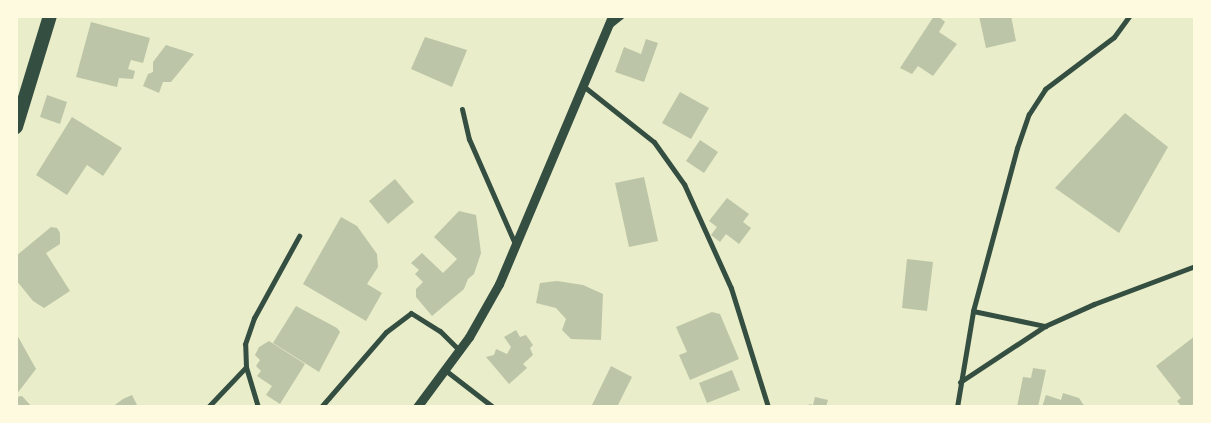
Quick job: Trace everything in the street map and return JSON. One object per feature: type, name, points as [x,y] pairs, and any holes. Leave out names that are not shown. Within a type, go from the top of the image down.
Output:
[{"type":"highway","points":[[16,127],[50,16]]},
{"type":"street","points":[[416,407],[459,350],[500,284],[612,16]]},
{"type":"street","points":[[609,26],[622,16]]},
{"type":"street","points":[[957,407],[974,311],[1017,148],[1029,114],[1045,89],[1114,37],[1129,16]]},
{"type":"street","points":[[582,84],[654,142],[684,184],[732,288],[768,407]]},
{"type":"street","points":[[462,109],[469,139],[516,244]]},
{"type":"street","points":[[258,407],[246,367],[245,344],[254,318],[298,236]]},
{"type":"street","points":[[960,382],[1046,326],[1094,304],[1195,266]]},
{"type":"street","points":[[974,311],[1046,326]]},
{"type":"street","points":[[321,407],[386,332],[411,313],[440,331],[459,350]]},
{"type":"street","points":[[208,407],[246,367]]},
{"type":"street","points":[[445,370],[493,407]]},
{"type":"building","points":[[934,16],[938,16],[945,22],[939,32],[957,44],[933,76],[918,66],[912,74],[900,68]]},
{"type":"building","points":[[979,16],[1011,16],[1016,41],[986,48]]},
{"type":"building","points":[[91,22],[150,38],[143,63],[131,60],[128,69],[135,71],[133,79],[119,78],[117,87],[76,77]]},
{"type":"building","points":[[425,37],[467,50],[452,87],[411,69]]},
{"type":"building","points":[[646,39],[658,43],[644,82],[615,72],[624,47],[641,54]]},
{"type":"building","points":[[166,45],[194,54],[171,82],[163,82],[159,93],[143,86],[148,74],[153,72],[153,62]]},
{"type":"building","points":[[680,92],[709,108],[691,139],[662,123]]},
{"type":"building","points":[[47,95],[67,102],[60,124],[40,117]]},
{"type":"building","points":[[1125,113],[1168,147],[1119,233],[1055,188]]},
{"type":"building","points":[[72,117],[122,148],[103,176],[87,165],[67,195],[36,175]]},
{"type":"building","points":[[700,140],[718,152],[704,173],[686,161]]},
{"type":"building","points":[[644,177],[658,241],[629,247],[615,183]]},
{"type":"building","points":[[395,179],[414,202],[388,224],[369,201]]},
{"type":"building","points":[[727,198],[749,214],[743,222],[751,228],[739,244],[726,234],[720,242],[711,235],[717,227],[709,221]]},
{"type":"building","points":[[459,211],[476,215],[481,253],[474,274],[468,279],[464,289],[432,316],[416,297],[416,289],[423,282],[415,274],[419,270],[411,263],[422,253],[443,273],[457,259],[434,237]]},
{"type":"building","points":[[341,217],[357,226],[377,254],[378,267],[367,284],[382,293],[366,321],[303,284]]},
{"type":"building","points":[[51,227],[57,228],[60,233],[60,244],[46,253],[70,291],[44,308],[33,301],[16,280],[16,256]]},
{"type":"building","points":[[907,259],[933,262],[927,311],[902,308]]},
{"type":"building","points":[[557,281],[583,285],[603,294],[601,340],[571,339],[562,330],[566,319],[556,308],[536,303],[540,283]]},
{"type":"building","points":[[296,306],[337,328],[340,332],[319,372],[273,343]]},
{"type":"building","points":[[712,312],[720,314],[739,359],[690,380],[679,355],[687,352],[676,327]]},
{"type":"building","points":[[516,330],[520,337],[526,335],[533,345],[530,348],[533,355],[523,364],[527,368],[509,384],[486,357],[494,355],[496,349],[507,354],[511,347],[504,337]]},
{"type":"building","points":[[16,333],[36,369],[16,395]]},
{"type":"building","points":[[1195,336],[1195,403],[1189,407],[1182,407],[1177,401],[1181,398],[1156,366]]},
{"type":"building","points":[[269,341],[305,364],[280,404],[266,395],[272,386],[257,376],[261,371],[256,366],[260,360],[255,355],[259,347]]},
{"type":"building","points":[[611,366],[632,377],[617,407],[596,407],[592,405]]},
{"type":"building","points":[[1033,368],[1046,370],[1038,407],[1017,407],[1023,377],[1031,378]]},
{"type":"building","points":[[732,370],[740,390],[707,403],[699,383]]},
{"type":"building","points":[[1063,393],[1079,398],[1085,407],[1042,407],[1046,395],[1061,400]]},
{"type":"building","points":[[132,395],[138,407],[112,407],[123,399]]},
{"type":"building","points":[[22,396],[32,407],[16,407],[16,397]]},
{"type":"building","points":[[815,397],[828,400],[826,407],[809,407],[809,404],[813,405]]}]
